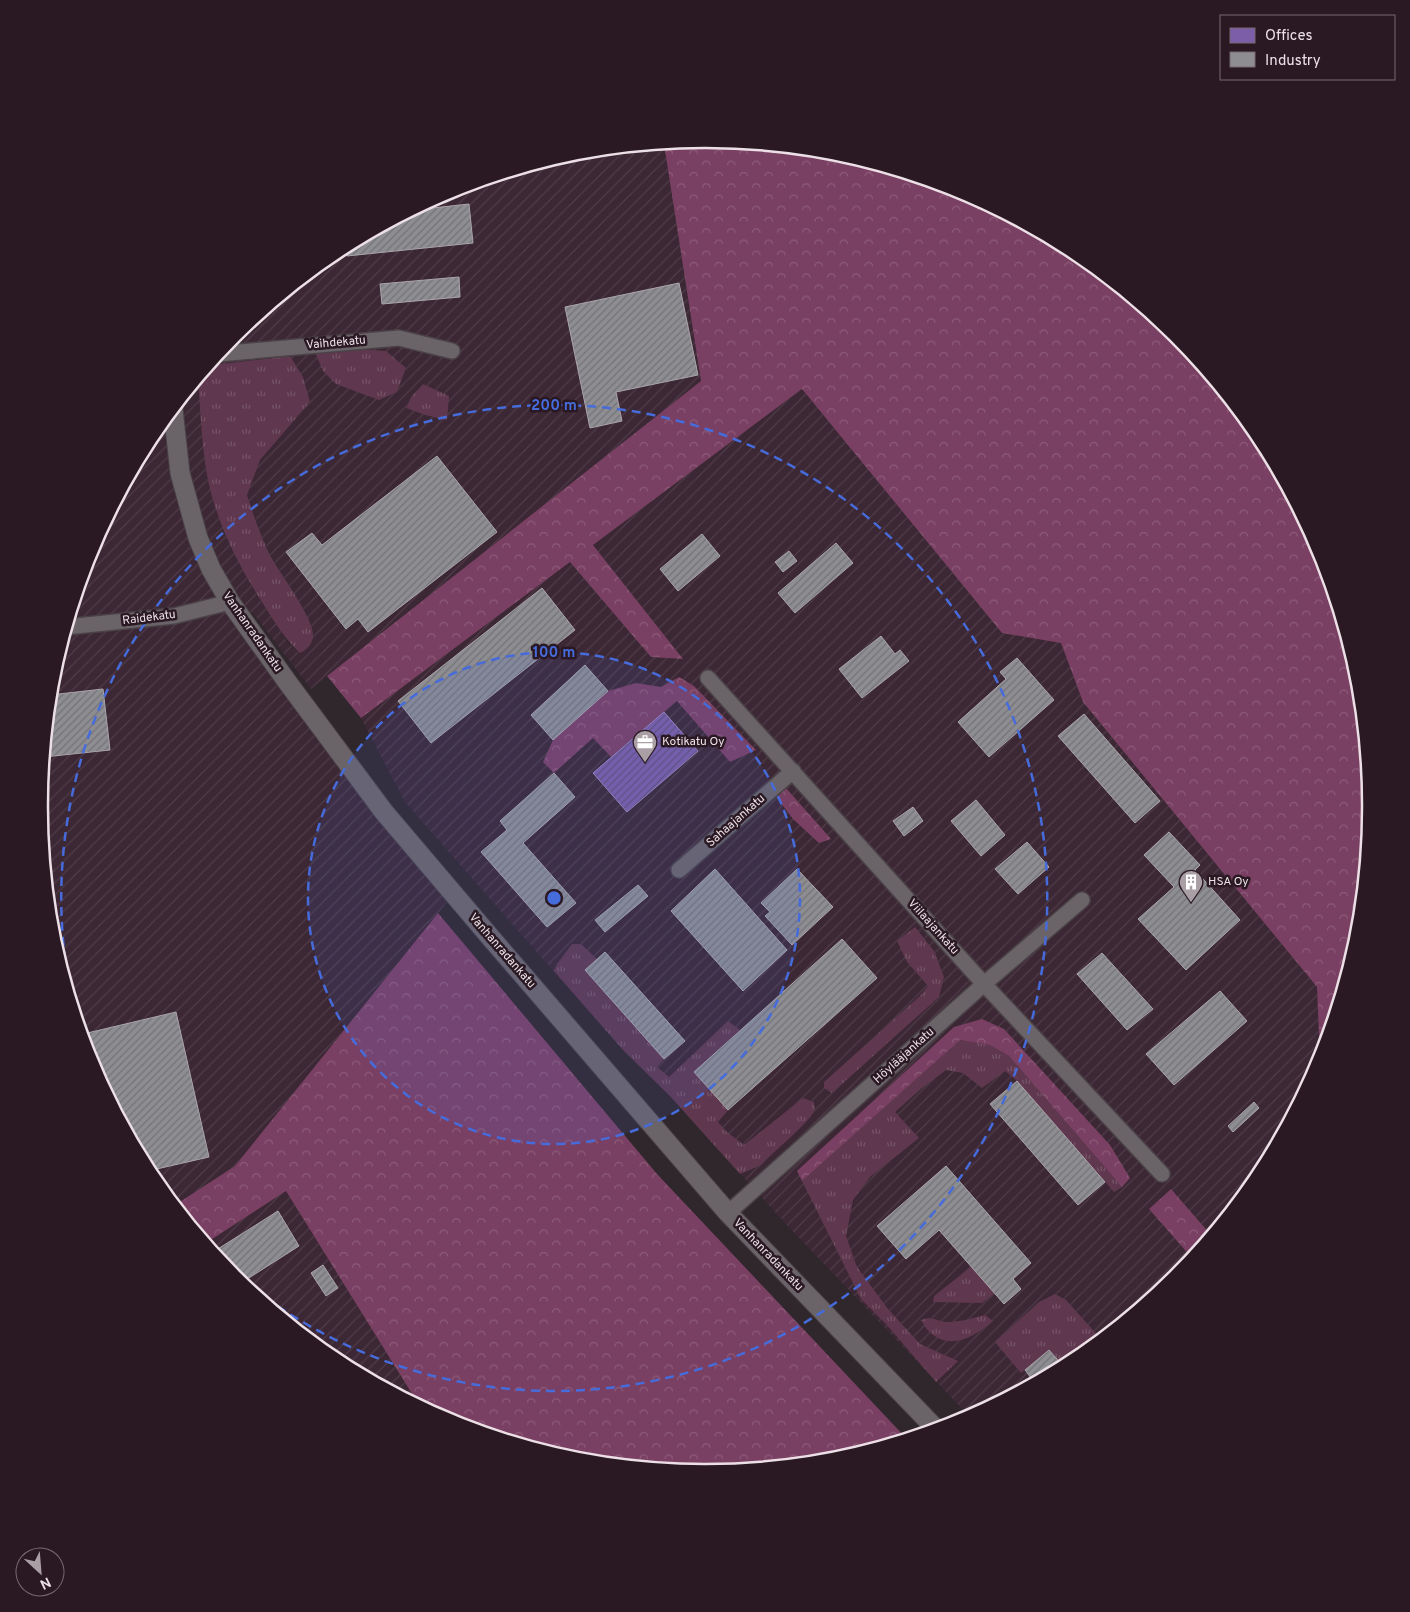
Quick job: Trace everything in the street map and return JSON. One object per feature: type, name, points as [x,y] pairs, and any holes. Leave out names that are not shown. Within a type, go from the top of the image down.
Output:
[{"type":"street","name":"Vaihdekatu","points":[[229,353],[399,338],[452,351]]},
{"type":"street","name":"Vanhanradankatu","points":[[175,417],[180,473],[198,538],[211,569],[230,602],[384,812],[728,1213],[931,1423]]},
{"type":"street","name":"Raidekatu","points":[[73,626],[174,616],[230,602]]},
{"type":"street","name":"Viilaajankatu","points":[[708,678],[984,984],[1162,1174]]},
{"type":"street","name":"Sahaajankatu","points":[[679,870],[793,771]]},
{"type":"street","name":"Höylääjankatu","points":[[728,1213],[984,984],[1082,900]]},
{"type":"shaded area","points":[[665,150],[701,381],[311,689],[252,612],[227,616],[329,755],[448,901],[235,1166],[180,1202],[158,1171],[115,1097],[82,1017],[60,934],[53,892],[49,849],[49,763],[53,720],[60,678],[82,595],[98,554],[115,515],[136,477],[158,441],[199,387],[204,449],[251,585],[288,643],[300,653],[307,614],[272,558],[262,537],[247,495],[260,460],[310,402],[221,364],[218,365],[240,341],[305,284],[340,259],[414,216],[494,183],[535,171],[619,154]],"holes":[[[361,349],[386,351],[406,368],[397,392],[315,352]],[[422,384],[432,389],[447,420],[406,408],[411,397]]]},
{"type":"shaded area","points":[[802,389],[1002,633],[1061,642],[1083,702],[1317,987],[1319,1040],[1312,1058],[1295,1097],[1274,1135],[1252,1171],[1227,1206],[1207,1230],[1171,1189],[1149,1209],[1187,1253],[1139,1300],[1105,1328],[1070,1353],[996,1396],[963,1410],[783,1221],[670,1096],[623,1050],[405,802],[361,718],[571,561],[651,657],[682,658],[593,545]]},
{"type":"shaded area","points":[[286,1191],[413,1396],[340,1353],[305,1328],[240,1271],[211,1240]]},
{"type":"green space","points":[[705,148],[791,154],[833,161],[916,183],[996,216],[1070,259],[1105,284],[1170,341],[1227,406],[1252,441],[1295,515],[1328,595],[1350,678],[1357,720],[1361,763],[1361,849],[1357,892],[1350,934],[1340,976],[1319,1040],[1317,987],[1083,702],[1061,643],[1002,633],[802,389],[593,545],[683,659],[651,657],[570,562],[361,718],[327,676],[701,381],[665,150]]},
{"type":"green space","points":[[361,349],[386,351],[406,368],[397,392],[379,400],[336,384],[323,371],[315,352]]},
{"type":"green space","points":[[290,356],[303,377],[310,402],[260,460],[247,495],[271,557],[303,608],[312,628],[312,642],[300,653],[279,629],[234,554],[218,516],[210,488],[204,457],[199,387],[218,365]]},
{"type":"green space","points":[[423,384],[449,396],[447,420],[406,408],[411,397]]},
{"type":"green space","points":[[679,677],[694,686],[756,750],[730,762],[677,701],[611,757],[593,738],[554,773],[543,762],[553,740],[608,691],[636,683],[661,687]]},
{"type":"green space","points":[[785,787],[831,839],[819,843],[793,819],[777,798]]},
{"type":"green space","points":[[438,913],[657,1174],[902,1433],[833,1451],[791,1458],[705,1464],[619,1458],[577,1451],[494,1429],[453,1413],[413,1396],[286,1191],[211,1240],[180,1202],[235,1166]]},
{"type":"green space","points":[[915,927],[934,951],[944,977],[939,997],[832,1093],[824,1088],[824,1082],[920,996],[928,986],[907,962],[897,941]]},
{"type":"green space","points":[[572,944],[581,944],[597,959],[585,970],[664,1059],[657,1067],[669,1077],[728,1021],[740,1030],[694,1072],[728,1110],[718,1122],[727,1132],[744,1145],[803,1098],[814,1102],[815,1110],[808,1120],[759,1166],[740,1174],[670,1096],[623,1050],[554,971]]},
{"type":"green space","points":[[982,1019],[1004,1029],[1110,1145],[1130,1178],[1122,1187],[1009,1056],[990,1045],[960,1040],[802,1181],[797,1171],[954,1027]]},
{"type":"green space","points":[[960,1040],[990,1045],[1009,1056],[1122,1187],[1114,1192],[1017,1081],[1005,1071],[982,1088],[963,1073],[946,1070],[895,1112],[919,1138],[870,1177],[853,1200],[846,1236],[857,1267],[888,1309],[920,1344],[958,1361],[936,1382],[886,1324],[861,1299],[802,1181]]},
{"type":"green space","points":[[1171,1189],[1207,1230],[1187,1253],[1149,1209]]},
{"type":"green space","points":[[972,1266],[995,1293],[982,1303],[933,1302],[934,1296]]},
{"type":"green space","points":[[1055,1294],[1066,1300],[1097,1334],[1058,1360],[1049,1350],[1021,1373],[995,1342],[1039,1302]]},
{"type":"green space","points":[[985,1315],[993,1321],[972,1336],[957,1341],[941,1339],[933,1335],[921,1320],[932,1318],[944,1322],[953,1322]]},
{"type":"building: Offices","points":[[664,712],[698,751],[627,812],[593,773]]},
{"type":"building: Industry","points":[[469,204],[473,243],[347,256],[376,237],[432,208]]},
{"type":"building: Industry","points":[[459,277],[460,297],[382,304],[380,284]]},
{"type":"building: Industry","points":[[679,283],[698,375],[616,392],[622,421],[590,428],[565,307]]},
{"type":"building: Industry","points":[[437,456],[497,532],[368,632],[358,619],[346,629],[286,552],[312,533],[322,545]]},
{"type":"building: Industry","points":[[702,534],[720,556],[678,591],[660,569]]},
{"type":"building: Industry","points":[[836,543],[853,563],[795,613],[778,593]]},
{"type":"building: Industry","points":[[789,551],[797,561],[783,572],[775,562]]},
{"type":"building: Industry","points":[[542,588],[575,630],[431,743],[398,701]]},
{"type":"building: Industry","points":[[881,636],[895,654],[900,650],[909,661],[862,698],[839,669]]},
{"type":"building: Industry","points":[[1017,658],[1054,700],[989,757],[958,722],[1006,679],[1000,672]]},
{"type":"building: Industry","points":[[585,665],[608,691],[553,740],[531,715]]},
{"type":"building: Industry","points":[[103,689],[110,750],[50,756],[57,694]]},
{"type":"building: Industry","points":[[1084,714],[1160,801],[1135,823],[1058,736]]},
{"type":"building: Industry","points":[[554,773],[575,797],[523,843],[576,903],[547,927],[481,852],[507,830],[500,821]]},
{"type":"building: Industry","points":[[976,800],[1005,835],[981,856],[951,821]]},
{"type":"building: Industry","points":[[913,807],[923,821],[904,836],[893,821]]},
{"type":"building: Industry","name":"HSA Oy","points":[[1169,832],[1200,865],[1195,870],[1240,920],[1186,970],[1138,919],[1174,887],[1144,855]]},
{"type":"building: Industry","points":[[1027,842],[1049,867],[1018,894],[995,869]]},
{"type":"building: Industry","points":[[715,869],[787,950],[743,991],[671,911]]},
{"type":"building: Industry","points":[[797,869],[833,907],[792,945],[765,916],[770,912],[761,903]]},
{"type":"building: Industry","points":[[638,885],[648,896],[605,932],[595,920]]},
{"type":"building: Industry","points":[[842,939],[877,978],[728,1110],[694,1072]]},
{"type":"building: Industry","points":[[605,952],[685,1041],[664,1059],[585,970]]},
{"type":"building: Industry","points":[[1102,953],[1153,1009],[1127,1030],[1077,974]]},
{"type":"building: Industry","points":[[1220,991],[1247,1021],[1174,1085],[1146,1054]]},
{"type":"building: Industry","points":[[176,1012],[209,1157],[157,1169],[115,1097],[88,1033]]},
{"type":"building: Industry","points":[[1017,1081],[1105,1182],[1078,1205],[990,1104]]},
{"type":"building: Industry","points":[[1254,1102],[1259,1108],[1233,1132],[1228,1126]]},
{"type":"building: Industry","points":[[946,1166],[1031,1263],[1013,1279],[1021,1289],[1004,1304],[939,1230],[906,1259],[877,1226]]},
{"type":"building: Industry","points":[[278,1211],[299,1246],[248,1279],[219,1248]]},
{"type":"building: Industry","points":[[323,1265],[338,1288],[326,1296],[311,1273]]},
{"type":"building: Industry","points":[[1049,1350],[1058,1360],[1030,1377],[1025,1370]]},
{"type":"place","name":"Kotikatu Oy","points":[[645,763]]},
{"type":"place","name":"HSA Oy","points":[[1191,903]]}]
